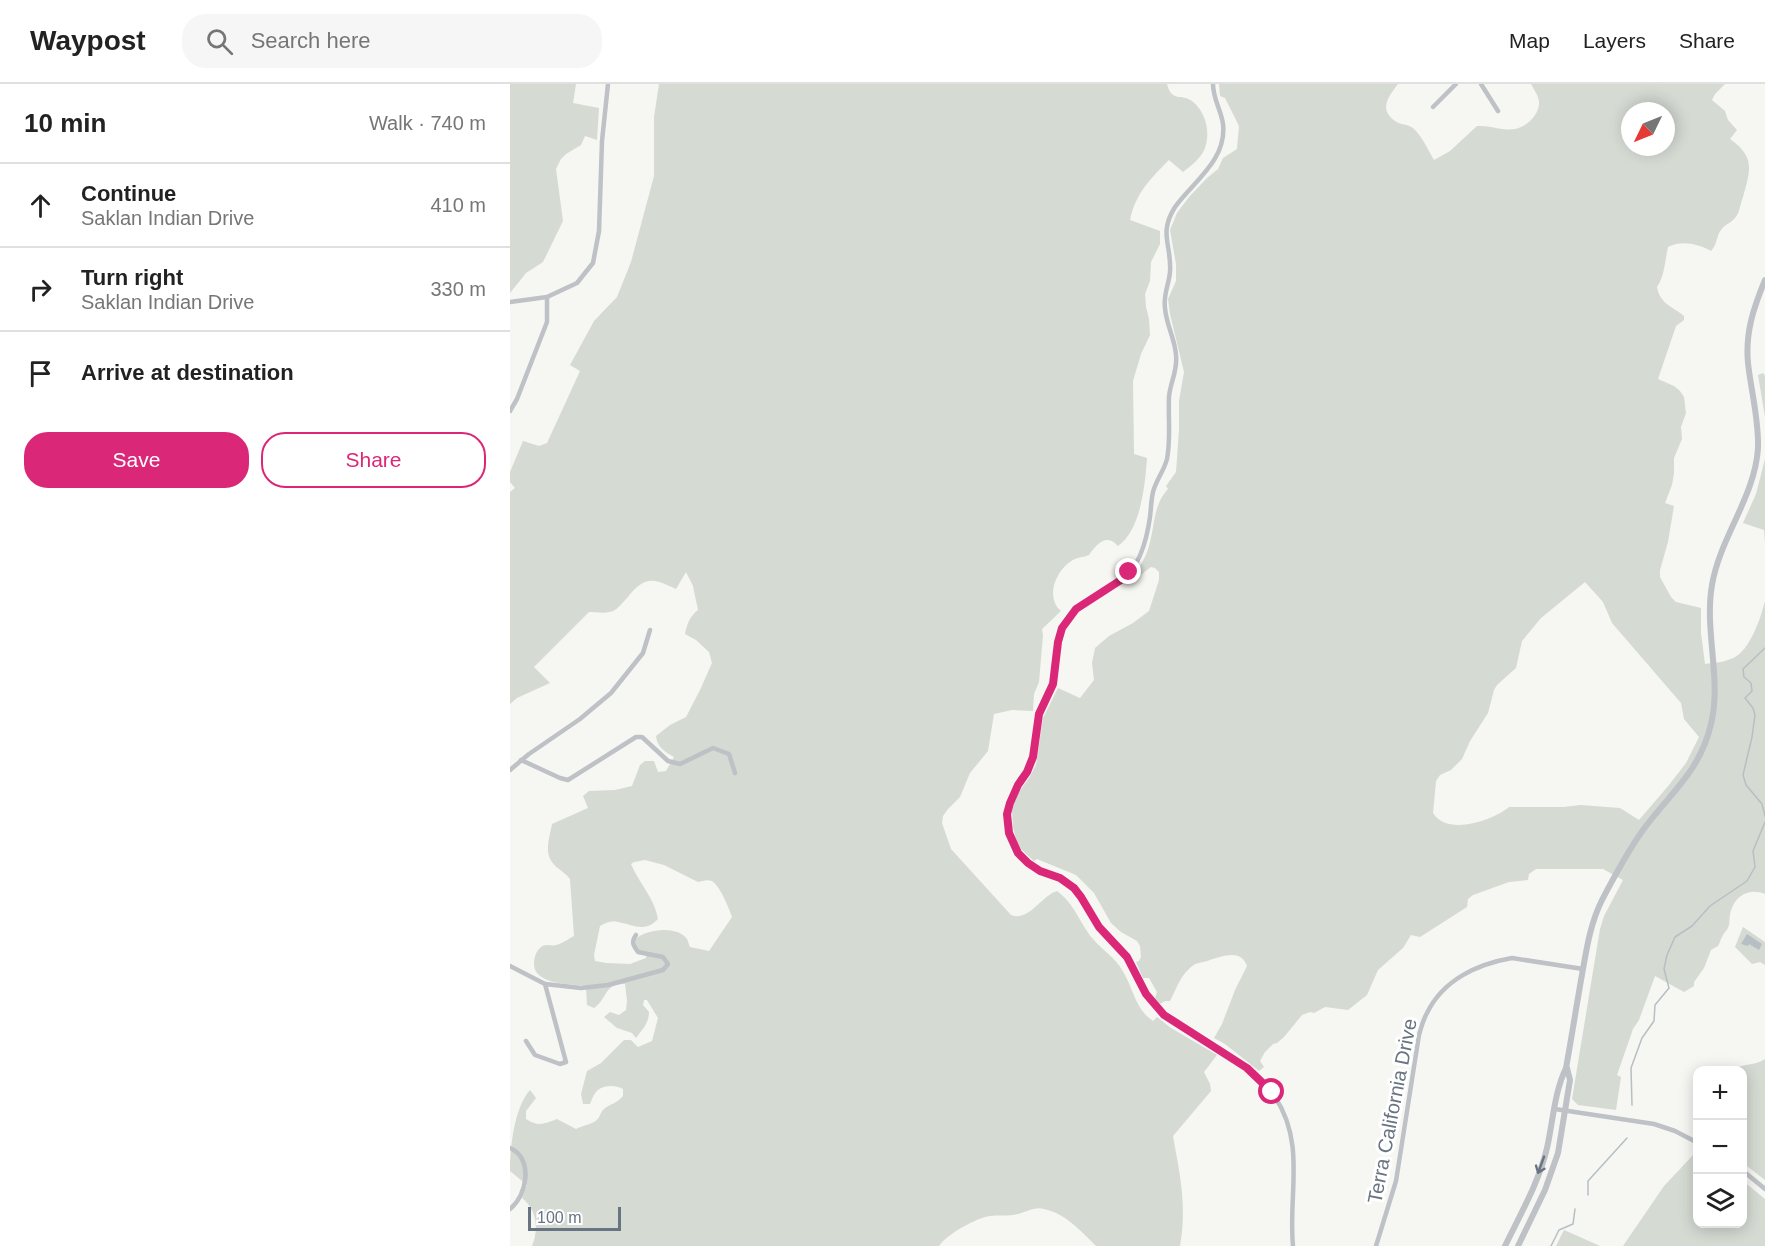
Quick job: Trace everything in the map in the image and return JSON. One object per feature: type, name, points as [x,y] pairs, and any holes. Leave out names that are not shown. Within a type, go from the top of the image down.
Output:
[{"type":"street","points":[[510,302],[547,297],[577,283],[593,263],[599,231],[603,120],[608,84]]},
{"type":"street","points":[[1213,84],[1223,128],[1221,147],[1209,168],[1175,207],[1166,229],[1170,267],[1164,301],[1177,359],[1169,396],[1167,456],[1153,493],[1146,537],[1133,568],[1124,578],[1076,609],[1062,628],[1053,684],[1039,714],[1033,757],[1027,772],[1013,793],[1007,814],[1007,824],[1011,839],[1023,859],[1040,871],[1066,882],[1081,897],[1099,927],[1127,957],[1146,994],[1160,1010],[1173,1022],[1247,1068],[1267,1086],[1276,1098],[1289,1127],[1293,1145],[1293,1246]]},
{"type":"street","points":[[1433,108],[1456,84]]},
{"type":"street","points":[[1481,84],[1498,111]]},
{"type":"street","points":[[1505,1246],[1534,1185],[1546,1150],[1561,1079],[1566,1068],[1591,927],[1602,900],[1642,831],[1694,768],[1711,726],[1715,693],[1709,621],[1710,602],[1718,558],[1752,482],[1757,458],[1758,435],[1748,362],[1748,341],[1753,308],[1765,280]]},
{"type":"street","points":[[510,411],[517,399],[547,322],[547,297]]},
{"type":"street","points":[[510,770],[611,693],[643,653],[650,630]]},
{"type":"street","points":[[521,760],[568,780],[636,737],[642,737],[668,761],[680,764],[713,748],[729,754],[735,773]]},
{"type":"street","points":[[510,966],[545,984],[581,988],[608,985],[663,970],[668,964],[663,957],[638,952],[633,946],[632,940],[636,934]]},
{"type":"street","name":"Terra California Drive","points":[[1376,1246],[1396,1181],[1419,1035],[1427,1012],[1440,993],[1456,978],[1474,968],[1512,958],[1583,969]]},
{"type":"street","points":[[526,1041],[535,1055],[560,1064],[566,1062],[545,984]]},
{"type":"street","points":[[1518,1246],[1545,1190],[1558,1154],[1570,1080],[1566,1068]]},
{"type":"street","points":[[1555,1108],[1654,1124],[1693,1140]]},
{"type":"street","points":[[510,1148],[520,1156],[525,1174],[524,1192],[516,1205],[510,1209]]},
{"type":"street","points":[[1747,1173],[1765,1189]]},
{"type":"shaded area","points":[[510,84],[576,84],[573,103],[599,108],[597,140],[585,136],[581,145],[566,154],[556,169],[563,221],[543,262],[526,273],[510,293]]},
{"type":"shaded area","points":[[659,84],[1167,84],[1171,94],[1188,99],[1197,105],[1206,122],[1207,142],[1201,155],[1183,172],[1169,160],[1140,194],[1130,220],[1160,231],[1160,244],[1151,262],[1150,281],[1145,294],[1150,335],[1141,354],[1133,381],[1134,454],[1147,458],[1143,493],[1137,518],[1126,539],[1118,546],[1106,540],[1095,547],[1089,555],[1069,563],[1058,575],[1053,598],[1061,611],[1042,629],[1039,682],[1034,694],[1033,711],[1012,710],[994,714],[988,751],[970,773],[960,797],[943,816],[942,823],[951,849],[1011,915],[1024,915],[1057,891],[1073,908],[1088,933],[1119,966],[1138,1004],[1147,1016],[1153,1021],[1157,1017],[1171,1028],[1217,1055],[1204,1072],[1211,1091],[1173,1136],[1183,1204],[1180,1246],[1096,1246],[1059,1214],[1040,1208],[977,1220],[962,1227],[939,1246],[532,1246],[536,1233],[534,1214],[522,1198],[527,1185],[510,1171],[514,1129],[520,1107],[530,1090],[536,1098],[526,1111],[526,1119],[534,1123],[545,1123],[557,1119],[576,1129],[594,1122],[603,1110],[623,1096],[623,1089],[614,1086],[603,1087],[595,1093],[590,1104],[583,1104],[581,1094],[587,1071],[601,1063],[624,1040],[631,1040],[638,1047],[652,1041],[658,1018],[647,1000],[644,1000],[643,1005],[649,1012],[649,1016],[636,1038],[632,1033],[617,1028],[604,1017],[610,1012],[619,1015],[626,1010],[625,984],[613,986],[594,1008],[587,1005],[586,986],[554,982],[539,976],[535,970],[535,957],[541,947],[558,944],[574,936],[570,879],[554,864],[548,854],[552,824],[588,808],[583,796],[589,791],[615,790],[632,786],[640,765],[645,761],[654,761],[658,772],[666,771],[674,757],[660,746],[656,736],[670,725],[686,717],[712,663],[709,652],[685,634],[689,620],[698,610],[693,586],[686,572],[676,589],[655,581],[644,582],[615,610],[589,612],[534,667],[550,683],[517,698],[510,704],[510,492],[515,488],[510,482],[510,472],[523,441],[539,446],[547,443],[580,371],[570,365],[594,321],[617,297],[631,262],[654,176],[654,117]],"holes":[[[645,860],[664,865],[698,882],[712,881],[724,898],[732,917],[709,951],[690,947],[687,939],[682,935],[662,930],[647,933],[636,939],[635,944],[639,951],[646,952],[646,958],[630,964],[595,961],[594,955],[600,926],[613,921],[644,927],[658,919],[654,905],[631,864]]]},
{"type":"shaded area","points":[[1219,84],[1398,84],[1387,102],[1387,112],[1395,121],[1416,131],[1434,160],[1450,151],[1477,126],[1515,129],[1525,125],[1534,117],[1539,102],[1531,84],[1725,84],[1712,100],[1725,111],[1728,120],[1737,130],[1730,139],[1744,152],[1749,165],[1748,180],[1739,211],[1735,218],[1721,230],[1711,251],[1690,244],[1668,247],[1663,272],[1657,287],[1664,301],[1684,316],[1684,320],[1676,326],[1658,379],[1680,391],[1684,397],[1686,413],[1681,427],[1682,439],[1674,458],[1672,485],[1665,503],[1674,506],[1660,577],[1676,602],[1701,608],[1705,664],[1733,658],[1745,648],[1754,633],[1765,601],[1765,894],[1747,893],[1734,903],[1728,928],[1718,946],[1711,950],[1694,986],[1684,992],[1655,976],[1617,1075],[1621,1077],[1616,1110],[1578,1105],[1572,1099],[1600,929],[1604,916],[1623,880],[1603,869],[1536,869],[1529,874],[1528,880],[1509,882],[1473,895],[1468,899],[1467,907],[1420,937],[1411,935],[1403,948],[1378,970],[1367,995],[1348,1010],[1325,1007],[1314,1013],[1302,1015],[1284,1037],[1265,1052],[1260,1061],[1264,1067],[1259,1071],[1214,1038],[1247,966],[1241,957],[1231,955],[1194,965],[1183,976],[1170,1001],[1160,1004],[1155,998],[1157,992],[1149,978],[1143,978],[1136,962],[1141,957],[1137,941],[1111,923],[1094,893],[1076,875],[1037,859],[1034,861],[1021,849],[1016,839],[1012,811],[1019,792],[1036,765],[1043,718],[1058,688],[1080,698],[1094,680],[1092,663],[1095,648],[1109,636],[1149,611],[1159,580],[1159,572],[1151,567],[1138,577],[1134,576],[1148,550],[1155,516],[1163,495],[1168,489],[1166,486],[1176,472],[1179,401],[1184,372],[1168,299],[1176,281],[1176,264],[1170,230],[1177,213],[1189,197],[1218,169],[1223,158],[1237,149],[1239,126],[1225,98],[1220,96]],"holes":[[[1585,582],[1603,602],[1612,623],[1681,703],[1684,719],[1699,737],[1686,763],[1639,820],[1620,808],[1580,805],[1509,807],[1492,817],[1470,824],[1448,824],[1440,820],[1433,813],[1436,781],[1440,775],[1451,770],[1462,759],[1470,741],[1488,713],[1494,690],[1516,668],[1522,641],[1541,618]]]},
{"type":"shaded area","points":[[1763,373],[1765,376],[1765,417],[1758,375]]},
{"type":"shaded area","points":[[1765,459],[1765,543],[1764,530],[1743,523],[1756,494]]},
{"type":"shaded area","points":[[1743,927],[1765,942],[1765,965],[1760,962],[1752,964],[1735,947]]},
{"type":"shaded area","points":[[1747,934],[1762,944],[1759,950],[1749,944],[1748,946],[1741,944]]},
{"type":"shaded area","points":[[1765,1059],[1765,1180],[1747,1166],[1747,1066],[1741,1066]]},
{"type":"shaded area","points":[[1693,1155],[1693,1228],[1747,1228],[1747,1184],[1765,1199],[1765,1246],[1623,1246],[1664,1186]]},
{"type":"shaded area","points":[[1564,1230],[1600,1246],[1556,1246]]},
{"type":"waterway","points":[[1765,648],[1743,669],[1744,677],[1751,683],[1752,691],[1745,698],[1753,708],[1755,715],[1743,775],[1746,785],[1762,804],[1765,816]]},
{"type":"waterway","points":[[1632,1105],[1631,1068],[1642,1038],[1654,1021],[1655,1005],[1669,988],[1664,969],[1675,937],[1692,926],[1710,906],[1747,881],[1755,867],[1753,851],[1765,822]]},
{"type":"waterway","points":[[1588,1195],[1588,1181],[1627,1138]]},
{"type":"waterway","points":[[1551,1246],[1559,1230],[1573,1224],[1575,1209]]},
{"type":"route","points":[[1129,572],[1124,578],[1076,609],[1062,628],[1053,684],[1039,714],[1033,757],[1027,772],[1013,793],[1007,814],[1009,833],[1023,859],[1040,871],[1060,878],[1074,888],[1099,927],[1127,957],[1146,994],[1164,1015],[1247,1068],[1272,1092]]}]
